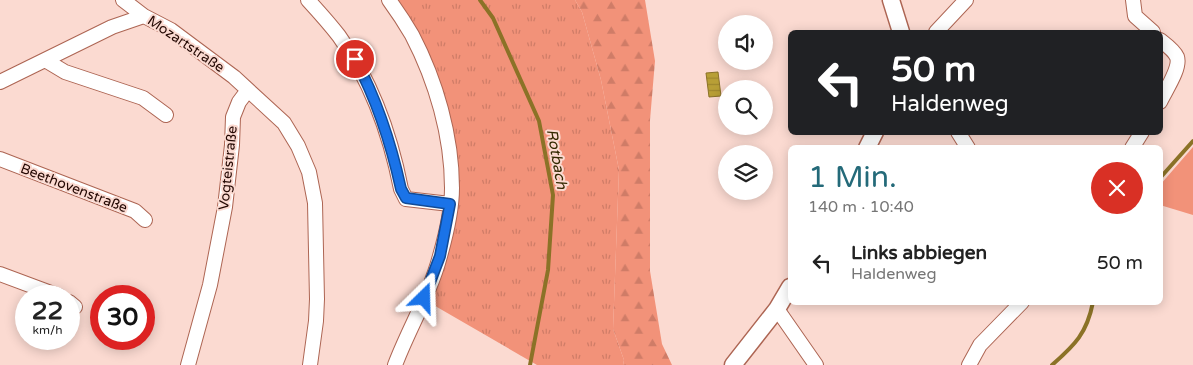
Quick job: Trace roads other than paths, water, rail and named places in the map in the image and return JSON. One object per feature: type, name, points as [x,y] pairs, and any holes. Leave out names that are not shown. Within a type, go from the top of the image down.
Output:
[{"type":"street","name":"Mozartstraße","points":[[124,0],[144,16],[171,30],[234,77],[248,90]]},
{"type":"street","points":[[308,0],[338,34],[355,59],[367,82],[388,135],[401,189],[406,198],[450,204]]},
{"type":"street","points":[[389,0],[411,34],[432,82],[448,144],[451,174],[450,204],[440,256],[431,283],[395,365]]},
{"type":"street","points":[[891,0],[900,30]]},
{"type":"street","points":[[938,30],[966,0]]},
{"type":"street","points":[[1133,0],[1135,16],[1151,30]]},
{"type":"street","points":[[0,82],[112,27],[144,16]]},
{"type":"street","points":[[1163,43],[1176,55],[1178,62],[1177,68],[1163,96]]},
{"type":"street","points":[[45,60],[65,72],[143,98],[166,114]]},
{"type":"street","points":[[248,90],[284,123],[305,161],[313,187],[316,203],[315,237],[318,281],[316,321],[310,365]]},
{"type":"street","name":"Vogteistraße","points":[[188,365],[210,285],[225,207],[233,117],[239,102],[248,90]]},
{"type":"street","name":"Beethovenstraße","points":[[0,159],[134,211],[145,220]]},
{"type":"street","points":[[0,274],[30,285]]},
{"type":"street","points":[[733,365],[777,309],[788,290]]},
{"type":"street","points":[[969,365],[980,345],[1019,305]]},
{"type":"street","points":[[777,309],[816,365]]},
{"type":"waterway","name":"Rotbach","points":[[480,0],[493,18],[539,121],[553,195],[548,270],[530,365]]},
{"type":"waterway","name":"Rotbach","points":[[1163,175],[1193,141]]},
{"type":"waterway","name":"Rotbach","points":[[1052,365],[1079,338],[1092,305]]}]
